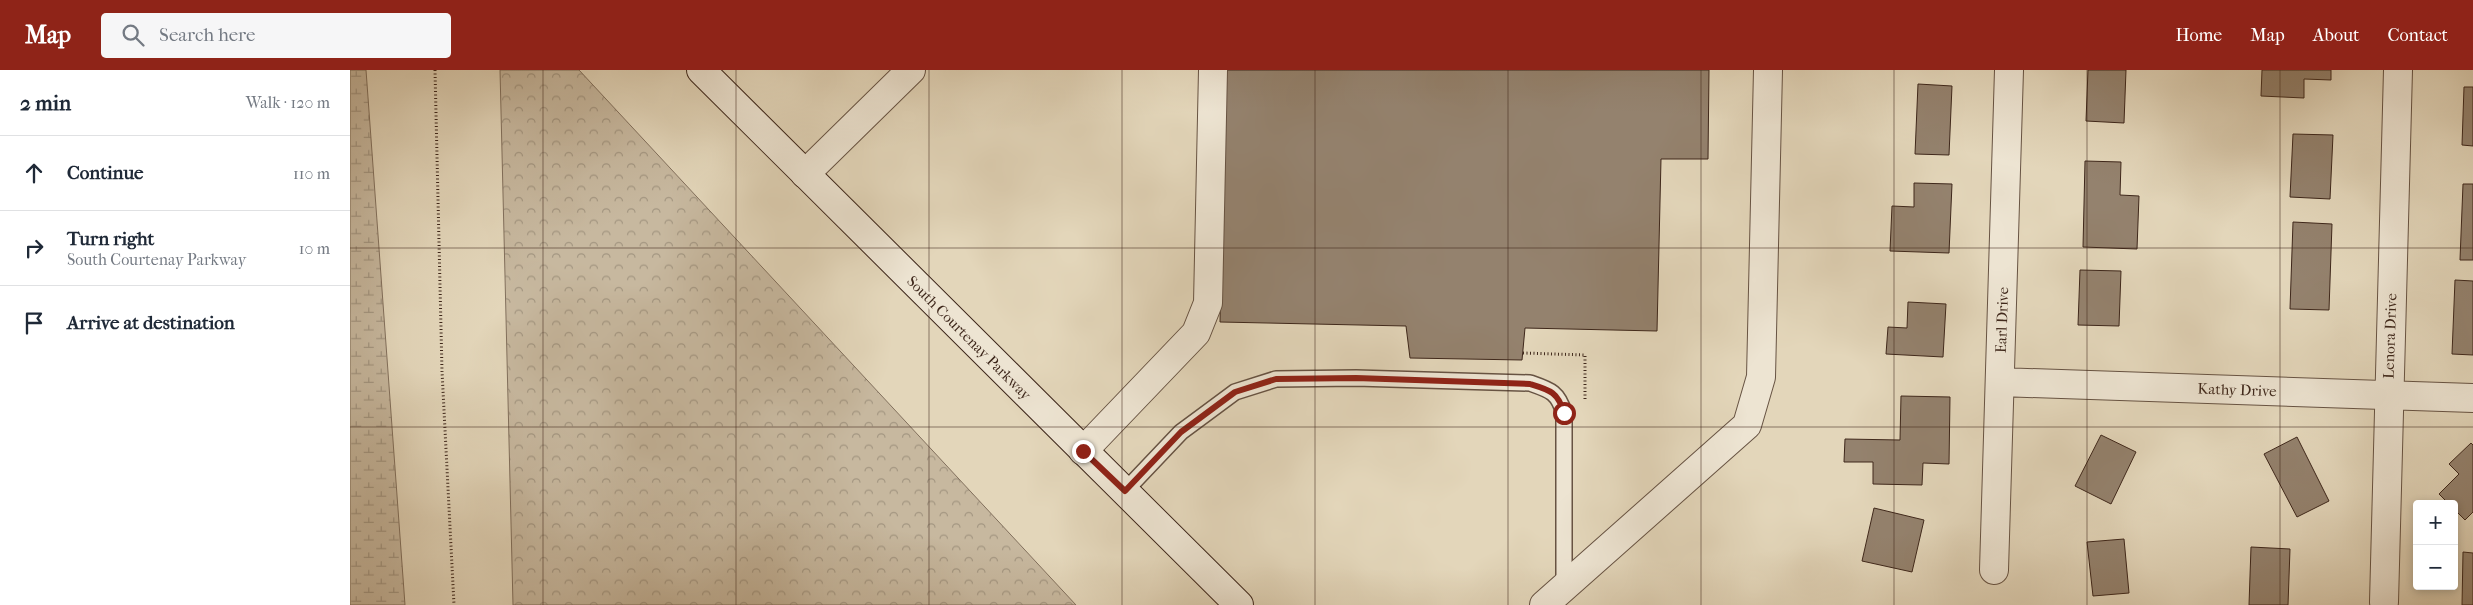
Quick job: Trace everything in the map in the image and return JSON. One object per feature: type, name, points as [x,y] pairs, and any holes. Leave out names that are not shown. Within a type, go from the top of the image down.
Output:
[{"type":"street","name":"South Courtenay Parkway","points":[[701,70],[1239,605]]},
{"type":"street","points":[[805,174],[911,70]]},
{"type":"street","points":[[1083,451],[1196,333],[1208,303],[1213,70]]},
{"type":"street","points":[[1544,605],[1747,425],[1762,377],[1768,70]]},
{"type":"street","name":"Earl Drive","points":[[1994,570],[2009,70]]},
{"type":"street","name":"Lenora Drive","points":[[2384,602],[2398,70]]},
{"type":"street","name":"Kathy Drive","points":[[2000,382],[2473,398]]},
{"type":"lane","points":[[1125,491],[1181,432],[1235,392],[1276,379],[1356,378],[1530,384],[1548,389],[1560,398],[1564,413],[1564,587]]},
{"type":"path","points":[[435,70],[442,371],[454,605]]},
{"type":"green space","points":[[350,70],[366,70],[405,605],[350,605]]},
{"type":"green space","points":[[500,70],[579,70],[1076,605],[513,605]]},
{"type":"building","points":[[1225,70],[1709,70],[1708,159],[1661,159],[1657,331],[1525,328],[1522,360],[1410,358],[1406,326],[1220,322]]},
{"type":"building","points":[[2088,70],[2126,70],[2124,123],[2086,121]]},
{"type":"building","points":[[2262,70],[2331,70],[2331,80],[2304,79],[2304,98],[2261,96]]},
{"type":"building","points":[[1918,84],[1952,86],[1949,155],[1915,154]]},
{"type":"building","points":[[2464,87],[2473,87],[2473,146],[2462,145]]},
{"type":"building","points":[[2293,134],[2333,135],[2330,199],[2290,197]]},
{"type":"building","points":[[2085,161],[2121,162],[2120,195],[2139,196],[2137,249],[2083,247]]},
{"type":"building","points":[[1914,183],[1952,184],[1949,253],[1890,251],[1892,206],[1914,207]]},
{"type":"building","points":[[2463,184],[2473,184],[2473,260],[2460,260]]},
{"type":"building","points":[[2293,222],[2332,224],[2329,310],[2290,309]]},
{"type":"building","points":[[2080,270],[2121,271],[2119,326],[2078,325]]},
{"type":"building","points":[[2455,280],[2473,281],[2473,355],[2452,354]]},
{"type":"building","points":[[1908,302],[1946,304],[1943,357],[1886,354],[1888,327],[1907,328]]},
{"type":"building","points":[[1901,396],[1950,397],[1949,464],[1923,463],[1922,485],[1873,484],[1873,462],[1844,462],[1845,439],[1900,440]]},
{"type":"building","points":[[2101,435],[2136,452],[2111,504],[2075,486]]},
{"type":"building","points":[[2297,437],[2329,501],[2297,517],[2264,454]]},
{"type":"building","points":[[2471,443],[2473,445],[2473,512],[2465,520],[2458,513],[2458,500],[2445,500],[2439,494],[2459,474],[2449,464]]},
{"type":"building","points":[[1874,508],[1924,520],[1912,572],[1862,561]]},
{"type":"building","points":[[2124,539],[2129,593],[2093,596],[2087,542]]},
{"type":"building","points":[[2251,547],[2290,549],[2288,605],[2249,605]]},
{"type":"building","points":[[2463,552],[2473,553],[2473,605],[2462,605]]},
{"type":"route","points":[[1083,451],[1125,491],[1181,432],[1235,392],[1276,379],[1356,378],[1530,384],[1548,389],[1560,398],[1564,413]]}]
